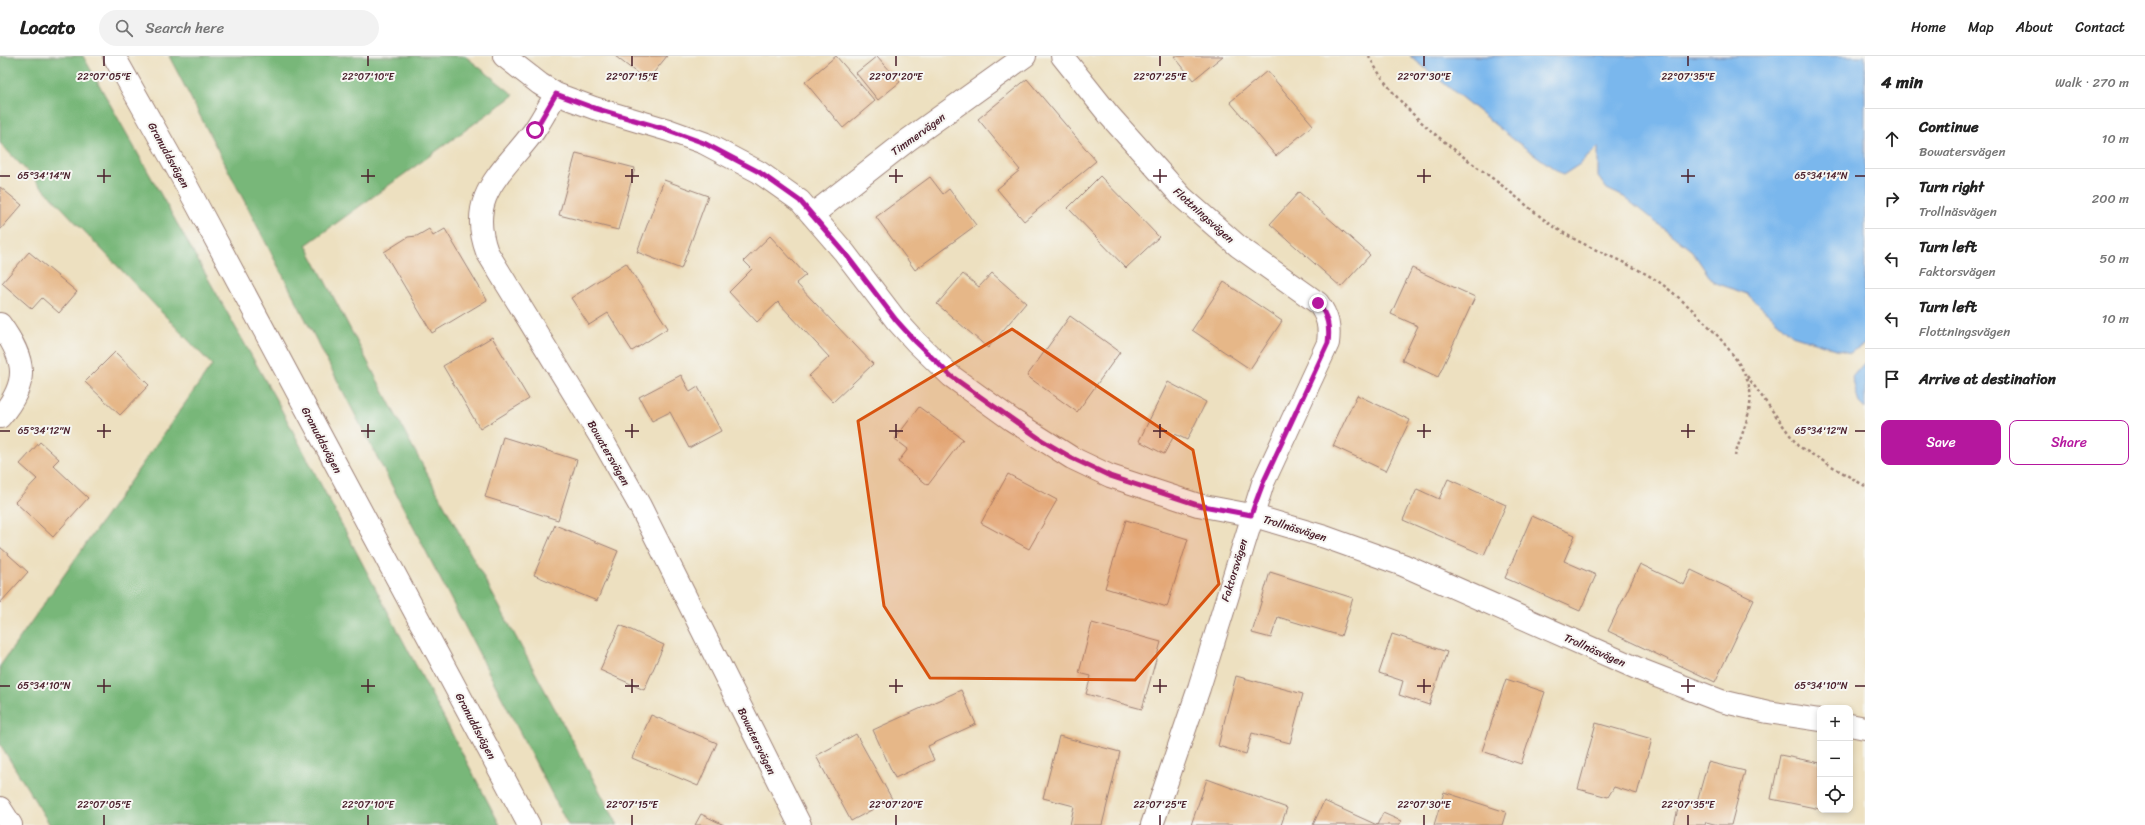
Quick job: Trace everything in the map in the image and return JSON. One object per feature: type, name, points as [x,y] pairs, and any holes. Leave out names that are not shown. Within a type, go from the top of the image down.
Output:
[{"type":"street","name":"Granuddsvägen","points":[[114,56],[191,195],[529,825]]},
{"type":"street","name":"Trollnäsvägen","points":[[504,56],[540,84],[556,94],[594,108],[668,130],[715,149],[759,172],[800,201],[916,342],[951,376],[1018,424],[1072,458],[1110,476],[1198,505],[1251,515],[1325,537],[1403,565],[1641,670],[1721,700],[1768,712],[1817,720]]},
{"type":"street","name":"Timmervägen","points":[[812,215],[908,140],[1025,56]]},
{"type":"street","name":"Flottningsvägen","points":[[1062,56],[1109,115],[1182,197],[1238,246],[1318,303],[1326,313],[1328,322]]},
{"type":"street","name":"Bowatersvägen","points":[[556,94],[535,130],[492,183],[481,208],[481,235],[487,252],[603,441],[640,506],[800,825]]},
{"type":"street","name":"Faktorsvägen","points":[[1152,825],[1198,688],[1251,515],[1266,476],[1328,343],[1328,322]]},
{"type":"street","points":[[0,324],[18,352],[22,379],[20,388],[11,404],[0,417]]},
{"type":"street","points":[[1853,726],[1865,728]]},
{"type":"street","points":[[0,808],[11,825]]},
{"type":"path","points":[[1369,56],[1386,82],[1407,109],[1428,129],[1558,229],[1659,282],[1704,322],[1727,347],[1798,446],[1865,486]]},
{"type":"path","points":[[1735,456],[1751,398],[1746,374]]},
{"type":"highlighted area","points":[[1012,329],[1193,450],[1219,584],[1135,680],[930,678],[884,606],[858,421]]},
{"type":"green space","points":[[0,56],[83,56],[278,403],[500,825],[50,825],[0,744],[0,666],[212,365],[0,143]]},
{"type":"green space","points":[[169,56],[465,56],[514,95],[306,245],[410,442],[618,825],[568,825]]},
{"type":"water","points":[[1410,56],[1865,56],[1865,344],[1849,353],[1792,335],[1747,294],[1713,282],[1692,251],[1624,197],[1607,189],[1598,177],[1598,147],[1580,164],[1563,175],[1513,139]]},
{"type":"water","points":[[1865,362],[1865,409],[1859,403],[1852,377]]},
{"type":"building","points":[[615,56],[667,56],[647,81]]},
{"type":"building","points":[[836,56],[875,101],[843,128],[805,82]]},
{"type":"building","points":[[877,56],[900,82],[878,100],[856,73]]},
{"type":"building","points":[[1174,56],[1223,56],[1193,80]]},
{"type":"building","points":[[1267,71],[1313,125],[1276,156],[1230,102]]},
{"type":"building","points":[[1027,79],[1096,161],[1024,221],[997,189],[1020,170],[978,119]]},
{"type":"building","points":[[576,153],[635,168],[618,230],[559,215]]},
{"type":"building","points":[[1100,176],[1159,237],[1126,268],[1068,208]]},
{"type":"building","points":[[930,177],[943,194],[949,189],[976,225],[915,270],[876,217]]},
{"type":"building","points":[[664,180],[708,196],[681,269],[637,252]]},
{"type":"building","points":[[0,187],[22,205],[0,230]]},
{"type":"building","points":[[1299,192],[1370,255],[1341,287],[1270,224]]},
{"type":"building","points":[[429,229],[433,236],[445,229],[487,300],[432,333],[384,252],[408,237],[417,236]]},
{"type":"building","points":[[770,236],[806,275],[796,283],[873,364],[833,402],[809,376],[829,357],[778,302],[757,322],[729,292],[752,269],[744,261]]},
{"type":"building","points":[[29,252],[77,292],[59,313],[42,298],[32,309],[2,283]]},
{"type":"building","points":[[626,263],[668,328],[632,351],[608,313],[589,325],[571,298]]},
{"type":"building","points":[[1412,268],[1475,297],[1438,377],[1402,360],[1418,326],[1391,314]]},
{"type":"building","points":[[992,273],[1026,303],[988,348],[937,304],[963,274],[979,287]]},
{"type":"building","points":[[1224,282],[1282,321],[1250,369],[1192,330]]},
{"type":"building","points":[[1070,316],[1120,352],[1077,412],[1027,376]]},
{"type":"building","points":[[492,337],[529,399],[480,429],[443,366]]},
{"type":"building","points":[[115,352],[149,385],[120,415],[85,382]]},
{"type":"building","points":[[681,375],[690,392],[698,387],[721,431],[689,448],[670,412],[652,421],[639,397]]},
{"type":"building","points":[[1168,382],[1206,402],[1187,440],[1175,434],[1164,454],[1139,441]]},
{"type":"building","points":[[1357,395],[1410,420],[1386,471],[1333,446]]},
{"type":"building","points":[[919,407],[963,439],[928,485],[898,462],[908,449],[895,439]]},
{"type":"building","points":[[503,437],[577,460],[558,520],[485,497]]},
{"type":"building","points":[[40,442],[59,459],[53,465],[88,498],[53,537],[15,502],[37,479],[20,464]]},
{"type":"building","points":[[1008,474],[1057,500],[1029,549],[981,523]]},
{"type":"building","points":[[1448,479],[1506,505],[1484,555],[1403,520],[1417,489],[1439,499]]},
{"type":"building","points":[[1532,516],[1575,535],[1564,561],[1596,575],[1580,611],[1505,578]]},
{"type":"building","points":[[1126,520],[1188,539],[1167,607],[1105,588]]},
{"type":"building","points":[[555,525],[618,551],[597,601],[534,575]]},
{"type":"building","points":[[0,547],[28,572],[0,603]]},
{"type":"building","points":[[1640,564],[1684,585],[1691,570],[1754,600],[1715,682],[1608,631]]},
{"type":"building","points":[[1270,572],[1353,598],[1341,636],[1278,617],[1271,638],[1252,633]]},
{"type":"building","points":[[1092,623],[1161,642],[1142,709],[1086,694],[1091,676],[1079,673]]},
{"type":"building","points":[[620,625],[664,645],[644,690],[600,670]]},
{"type":"building","points":[[1392,634],[1447,652],[1429,705],[1399,695],[1403,681],[1379,673]]},
{"type":"building","points":[[1236,676],[1303,694],[1290,743],[1252,733],[1246,754],[1218,746]]},
{"type":"building","points":[[1506,679],[1545,692],[1521,764],[1482,751]]},
{"type":"building","points":[[961,690],[976,724],[928,746],[934,760],[895,778],[873,730]]},
{"type":"building","points":[[651,715],[717,743],[698,786],[632,758]]},
{"type":"building","points":[[1596,723],[1652,739],[1637,794],[1614,787],[1608,797],[1578,789]]},
{"type":"building","points":[[856,734],[892,799],[851,821],[816,756]]},
{"type":"building","points":[[1059,736],[1120,752],[1102,825],[1070,825],[1074,806],[1043,798]]},
{"type":"building","points":[[1780,755],[1817,762],[1817,808],[1771,799]]},
{"type":"building","points":[[1708,762],[1745,771],[1731,825],[1718,825],[1706,822],[1705,825],[1674,825],[1680,801],[1696,805]]},
{"type":"building","points":[[1207,779],[1287,808],[1281,825],[1191,825]]},
{"type":"building","points":[[1444,792],[1506,812],[1502,825],[1434,825]]},
{"type":"building","points":[[1324,801],[1377,825],[1313,825]]},
{"type":"building","points":[[1383,813],[1401,821],[1399,825],[1377,825]]},
{"type":"building","points":[[701,814],[724,825],[695,825]]},
{"type":"route","points":[[535,130],[556,94],[594,108],[668,130],[704,143],[759,172],[800,201],[844,252],[896,320],[951,376],[1012,420],[1072,458],[1110,476],[1198,505],[1251,515],[1263,483],[1328,343],[1329,333],[1326,313],[1318,303]]}]
